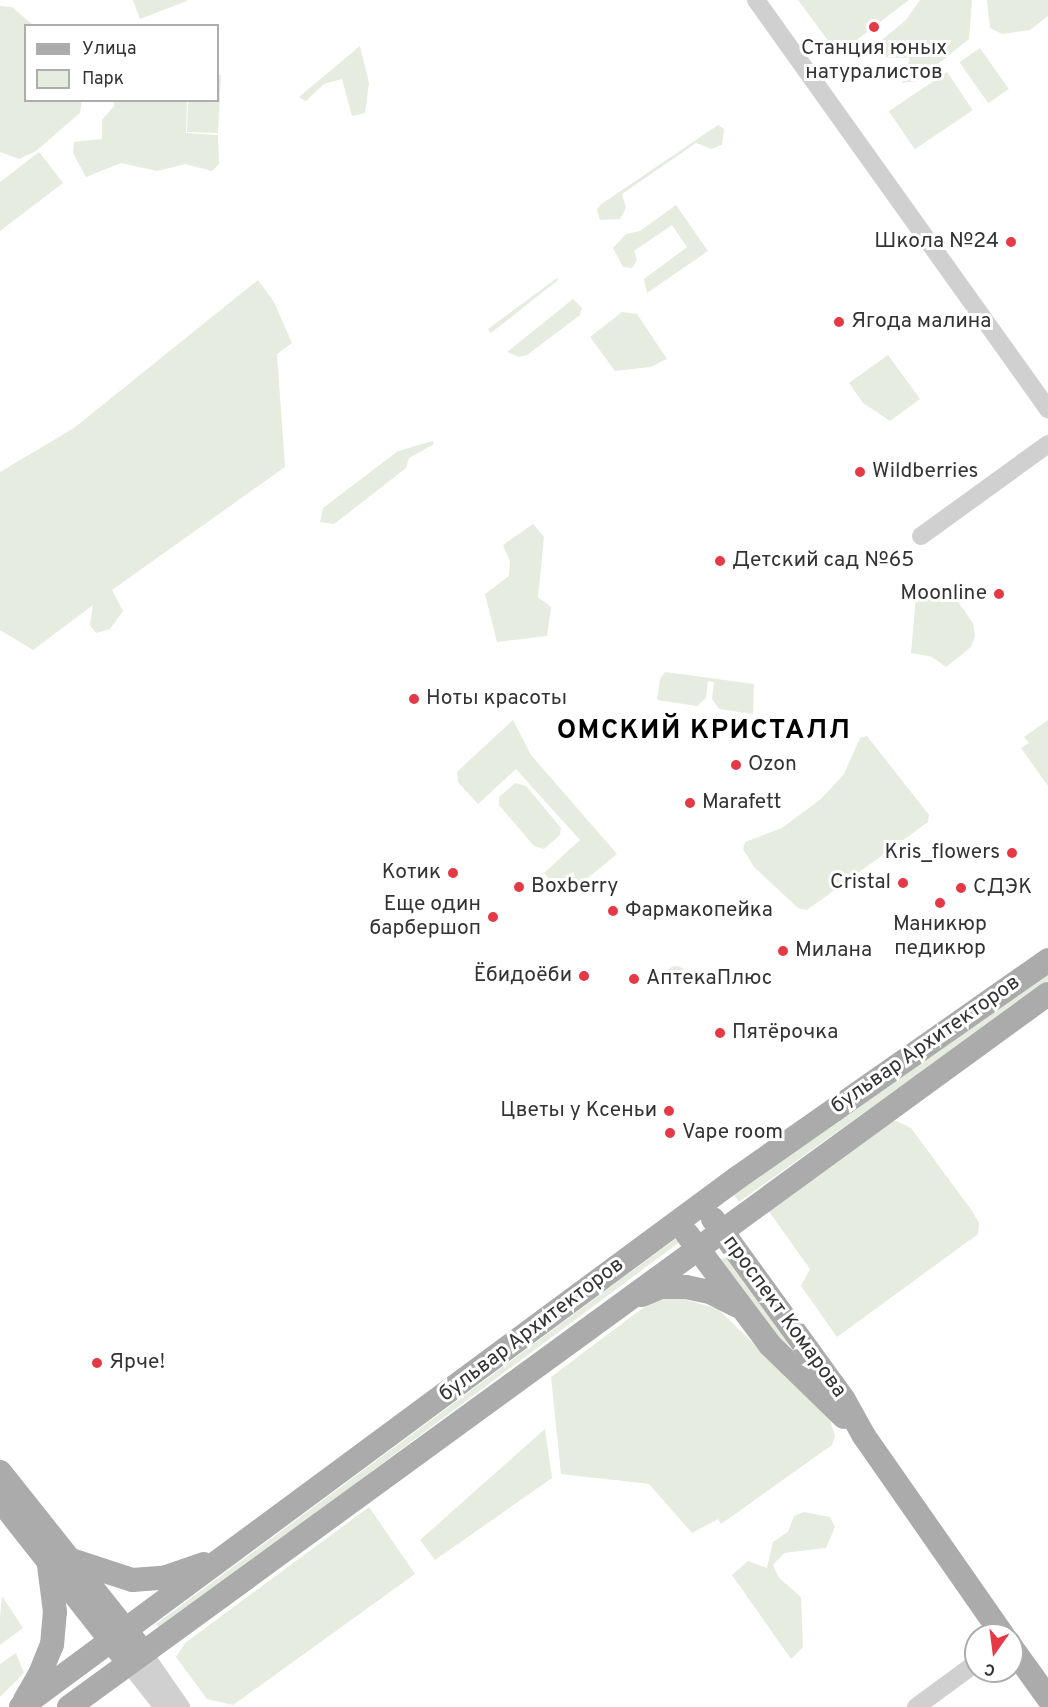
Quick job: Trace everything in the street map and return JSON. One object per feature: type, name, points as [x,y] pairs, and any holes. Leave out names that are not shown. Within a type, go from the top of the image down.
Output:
[{"type":"main road","name":"бульвар Архитекторов","points":[[21,1707],[120,1637],[702,1204],[1048,960]]},
{"type":"main road","name":"бульвар Архитекторов","points":[[69,1707],[1048,994]]},
{"type":"main road","name":"проспект Комарова","points":[[702,1204],[844,1400],[862,1432],[995,1623]]},
{"type":"main road","name":"проспект Комарова","points":[[678,1222],[741,1309],[777,1352],[862,1432]]},
{"type":"main road","points":[[618,1305],[673,1286],[710,1292],[741,1309]]},
{"type":"main road","points":[[0,1472],[60,1561],[137,1659]]},
{"type":"main road","points":[[0,1500],[60,1561],[124,1579],[164,1578],[237,1550]]},
{"type":"main road","points":[[21,1707],[40,1674],[52,1645],[60,1561]]},
{"type":"main road","points":[[1024,1665],[1048,1698]]},
{"type":"street","points":[[756,0],[1048,409]]},
{"type":"street","points":[[921,536],[1048,444]]},
{"type":"street","points":[[137,1659],[163,1707]]},
{"type":"street","points":[[137,1659],[181,1707]]},
{"type":"street","points":[[916,1707],[964,1673]]},
{"type":"green space","points":[[133,0],[186,0],[187,1],[140,19]]},
{"type":"green space","points":[[798,0],[909,0],[838,54]]},
{"type":"green space","points":[[920,0],[972,0],[969,39],[917,81],[902,83],[910,58],[875,57],[877,44],[906,20]]},
{"type":"green space","points":[[987,0],[1048,0],[1048,16],[1030,30],[1002,34],[990,28]]},
{"type":"green space","points":[[0,6],[12,7],[32,24],[24,24],[24,102],[82,102],[80,113],[36,151],[19,159],[0,152]]},
{"type":"green space","points":[[360,46],[369,83],[365,113],[352,116],[342,79],[324,84],[306,101],[299,97]]},
{"type":"green space","points":[[980,48],[1009,89],[988,103],[960,62]]},
{"type":"green space","points":[[947,72],[973,110],[915,149],[889,111]]},
{"type":"green space","points":[[219,75],[221,75],[218,133],[187,132],[188,102],[219,102]]},
{"type":"green space","points":[[114,102],[187,102],[186,133],[218,135],[219,164],[212,171],[185,164],[157,171],[121,163],[86,177],[73,153],[74,142],[102,139],[102,120],[114,106]]},
{"type":"green space","points":[[718,125],[724,129],[722,145],[711,149],[696,143],[622,194],[626,208],[620,219],[600,220],[597,210],[600,205]]},
{"type":"green space","points":[[39,152],[63,183],[0,231],[0,182]]},
{"type":"green space","points":[[676,205],[708,251],[647,293],[644,279],[687,247],[672,225],[634,251],[637,260],[632,268],[623,267],[613,248],[626,234],[640,231]]},
{"type":"green space","points":[[557,278],[558,280],[491,333],[488,329]]},
{"type":"green space","points":[[258,280],[274,302],[292,343],[277,354],[285,467],[112,590],[123,611],[110,629],[96,633],[90,625],[93,605],[33,650],[0,630],[0,472],[74,428]]},
{"type":"green space","points":[[573,299],[582,308],[580,315],[527,355],[519,357],[507,352]]},
{"type":"green space","points":[[622,312],[637,314],[667,359],[650,367],[615,371],[590,337]]},
{"type":"green space","points":[[888,355],[920,399],[890,421],[863,403],[849,383]]},
{"type":"green space","points":[[433,441],[434,444],[409,458],[406,468],[334,524],[320,522],[323,508],[398,451]]},
{"type":"green space","points":[[533,524],[544,537],[538,597],[551,607],[547,636],[497,642],[485,594],[509,576],[510,561],[503,545]]},
{"type":"green space","points":[[946,585],[973,623],[975,636],[971,647],[946,667],[932,657],[911,653],[916,597]]},
{"type":"green space","points":[[665,672],[754,684],[753,714],[719,709],[712,699],[714,682],[708,681],[706,698],[697,706],[657,700],[660,679]]},
{"type":"green space","points":[[513,720],[531,755],[617,854],[572,891],[555,885],[544,873],[580,840],[516,769],[478,804],[458,782],[457,772]]},
{"type":"green space","points":[[1048,720],[1048,786],[1021,748],[1029,743],[1024,737]]},
{"type":"green space","points":[[867,736],[929,815],[928,822],[807,910],[798,908],[754,867],[743,849],[745,842],[782,828],[821,799],[844,774],[860,738]]},
{"type":"green space","points":[[515,783],[526,786],[561,828],[560,835],[544,849],[534,846],[499,805],[499,797]]},
{"type":"green space","points":[[676,966],[683,969],[686,976],[683,983],[676,986],[669,983],[666,976],[669,969]]},
{"type":"green space","points":[[1048,971],[1048,981],[739,1202],[733,1194]]},
{"type":"green space","points":[[897,1121],[911,1128],[972,1211],[979,1223],[978,1234],[837,1337],[801,1286],[810,1269],[765,1206],[881,1123]]},
{"type":"green space","points":[[678,1237],[681,1241],[160,1629],[156,1624]]},
{"type":"green space","points":[[728,1256],[799,1360],[774,1334],[719,1260]]},
{"type":"green space","points":[[677,1297],[718,1309],[829,1417],[835,1436],[832,1445],[721,1524],[718,1519],[692,1533],[649,1484],[561,1474],[551,1377],[640,1310],[659,1300]]},
{"type":"green space","points":[[545,1429],[552,1478],[435,1560],[420,1540]]},
{"type":"green space","points":[[369,1507],[415,1574],[233,1705],[207,1699],[176,1657],[185,1643]]},
{"type":"green space","points":[[804,1512],[830,1517],[835,1527],[826,1548],[784,1553],[773,1565],[779,1578],[801,1597],[803,1647],[791,1659],[732,1575],[748,1561],[767,1568],[773,1542],[788,1532],[794,1516]]},
{"type":"green space","points":[[2,1596],[23,1628],[0,1645],[0,1618]]},
{"type":"green space","points":[[16,1653],[24,1673],[0,1697],[0,1664]]},
{"type":"place","name":"Станция юных натуралистов","points":[[874,27]]},
{"type":"place","name":"Школа №24","points":[[1011,242]]},
{"type":"place","name":"Ягода малина","points":[[839,322]]},
{"type":"place","name":"Wildberries","points":[[860,472]]},
{"type":"place","name":"Детский сад №65","points":[[720,561]]},
{"type":"place","name":"Moonline","points":[[999,594]]},
{"type":"place","name":"Ноты красоты","points":[[414,699]]},
{"type":"place","name":"Ozon","points":[[736,765]]},
{"type":"place","name":"Marafett","points":[[690,803]]},
{"type":"place","name":"Kris_flowers","points":[[1012,853]]},
{"type":"place","name":"Котик","points":[[453,873]]},
{"type":"place","name":"Cristal","points":[[903,883]]},
{"type":"place","name":"Boxberry","points":[[519,887]]},
{"type":"place","name":"СДЭК","points":[[961,888]]},
{"type":"place","name":"Маникюр педикюр","points":[[940,903]]},
{"type":"place","name":"Фармакопейка","points":[[613,911]]},
{"type":"place","name":"Еще один барбершоп","points":[[493,917]]},
{"type":"place","name":"Милана","points":[[783,951]]},
{"type":"place","name":"Ёбидоёби","points":[[584,976]]},
{"type":"place","name":"АптекаПлюс","points":[[634,979]]},
{"type":"place","name":"Пятёрочка","points":[[720,1033]]},
{"type":"place","name":"Цветы у Ксеньи","points":[[669,1111]]},
{"type":"place","name":"Vape room","points":[[670,1133]]},
{"type":"place","name":"Ярче!","points":[[97,1363]]},
{"type":"district","name":"ОМСКИЙ КРИСТАЛЛ","points":[[704,732]]}]
